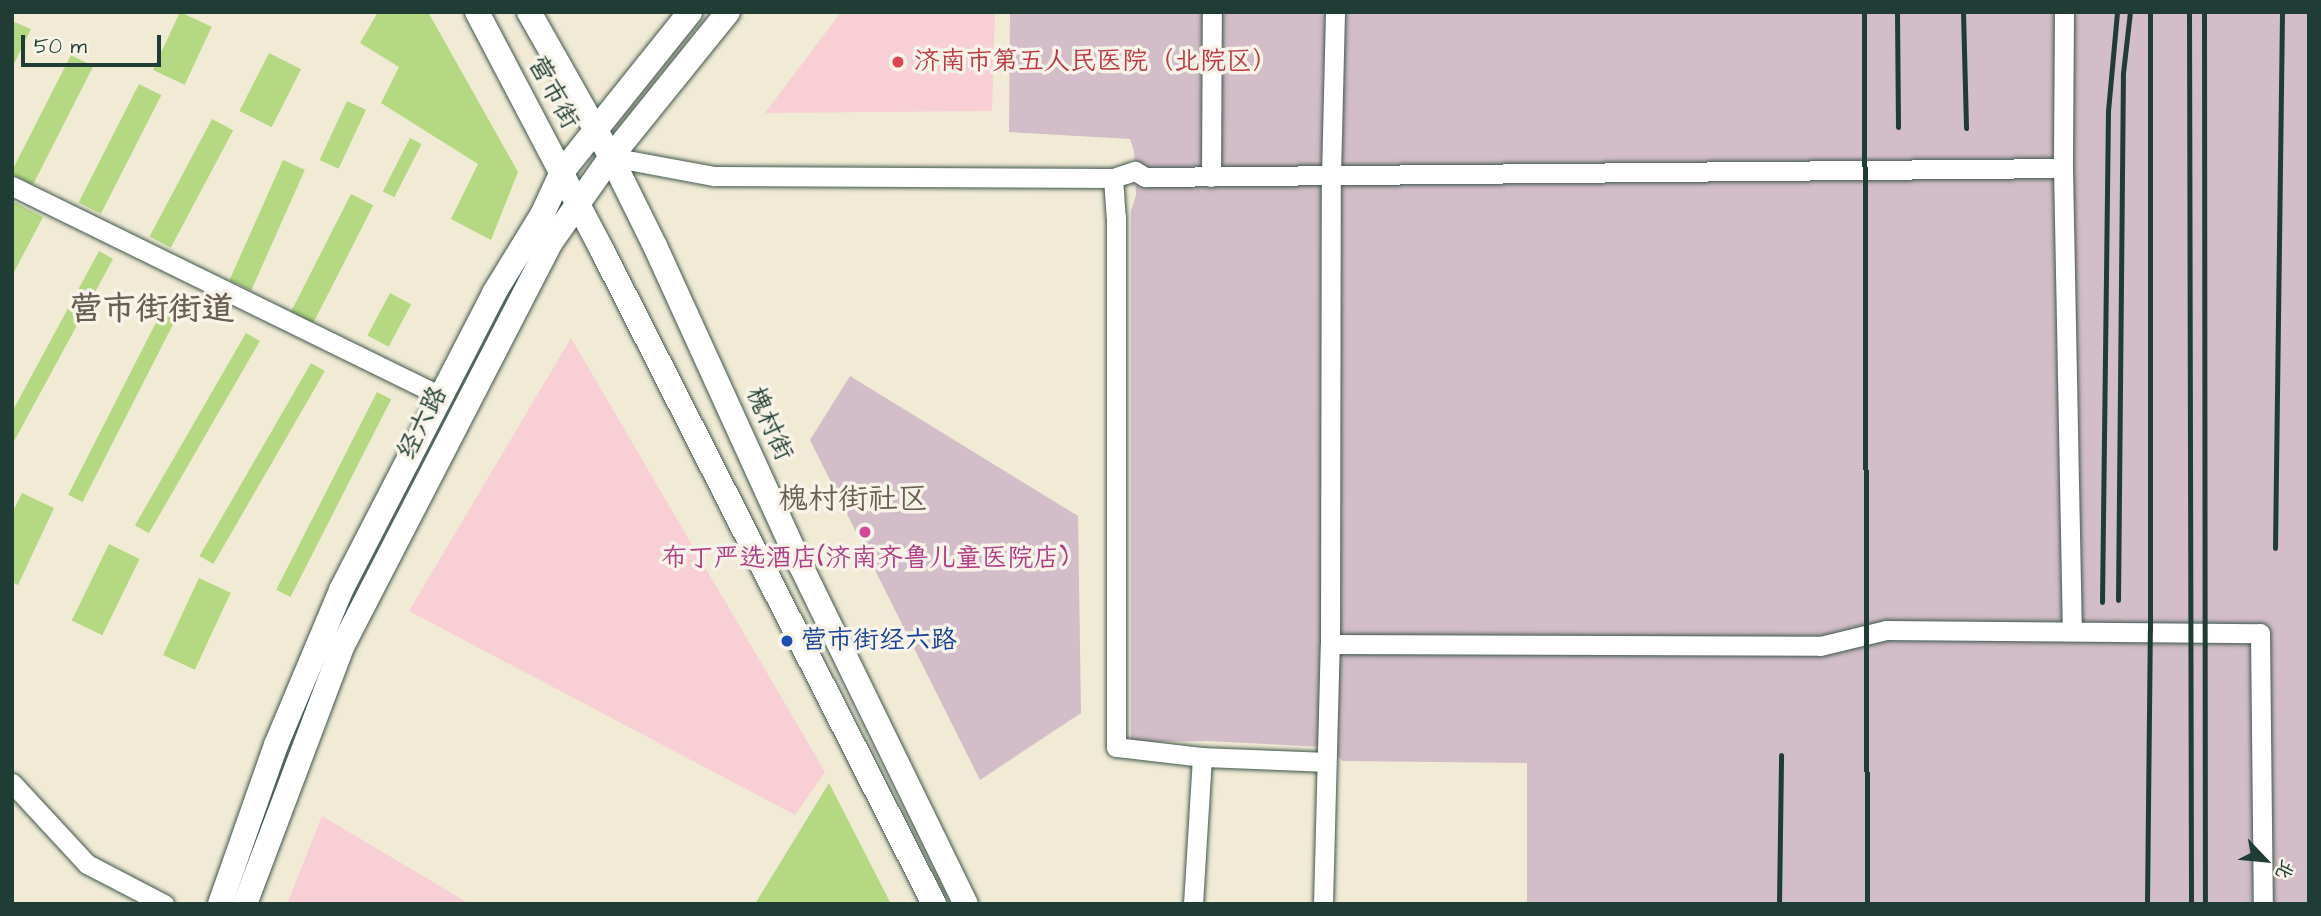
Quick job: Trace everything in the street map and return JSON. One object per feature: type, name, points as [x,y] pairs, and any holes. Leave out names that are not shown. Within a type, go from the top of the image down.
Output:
[{"type":"main road","name":"营市街","points":[[477,12],[577,202]]},
{"type":"main road","name":"营市街","points":[[529,12],[611,157]]},
{"type":"main road","name":"经六路","points":[[220,904],[306,668],[341,590],[494,293],[542,215],[562,172],[690,12]]},
{"type":"main road","name":"经六路","points":[[245,904],[344,645],[545,254],[577,202],[611,157],[729,12]]},
{"type":"main road","name":"槐村街","points":[[611,157],[667,271],[800,564],[967,904]]},
{"type":"main road","points":[[577,202],[934,904]]},
{"type":"street","points":[[1211,177],[1212,12]]},
{"type":"street","points":[[1323,904],[1330,644],[1331,176],[1335,12]]},
{"type":"street","points":[[2064,12],[2063,168],[2072,629]]},
{"type":"street","points":[[611,157],[714,176],[1113,177],[1135,171],[1145,177],[1211,177],[2063,168]]},
{"type":"street","points":[[1113,177],[1116,217],[1116,747],[1202,757],[1325,762]]},
{"type":"street","points":[[12,186],[441,396]]},
{"type":"street","points":[[1330,644],[1820,646],[1886,630],[2072,629],[2260,633],[2263,904]]},
{"type":"street","points":[[1193,904],[1202,757]]},
{"type":"street","points":[[12,783],[87,864],[164,904]]},
{"type":"shaded area","name":"济南市第五人民医院（北院区）","points":[[841,12],[995,12],[992,111],[765,113]]},
{"type":"shaded area","points":[[1010,12],[2309,12],[2309,904],[1527,904],[1527,763],[1343,761],[1326,747],[1207,741],[1131,742],[1131,211],[1136,195],[1134,151],[1130,139],[1009,132]]},
{"type":"shaded area","points":[[571,338],[825,772],[795,815],[409,611]]},
{"type":"shaded area","points":[[850,376],[1078,516],[1081,713],[980,780],[810,440]]},
{"type":"shaded area","points":[[322,816],[470,904],[287,904]]},
{"type":"green space","points":[[180,12],[212,27],[185,85],[153,70]]},
{"type":"green space","points":[[378,12],[428,12],[518,172],[491,240],[451,219],[478,164],[381,103],[399,67],[360,43]]},
{"type":"green space","points":[[12,21],[31,29],[12,68]]},
{"type":"green space","points":[[269,53],[301,69],[272,127],[239,111]]},
{"type":"green space","points":[[71,55],[93,66],[33,185],[12,174],[12,171]]},
{"type":"green space","points":[[139,84],[161,95],[101,214],[79,203]]},
{"type":"green space","points":[[347,101],[366,110],[339,169],[320,160]]},
{"type":"green space","points":[[212,119],[233,130],[171,248],[150,236]]},
{"type":"green space","points":[[410,138],[422,144],[394,197],[383,191]]},
{"type":"green space","points":[[283,160],[305,170],[251,290],[229,281]]},
{"type":"green space","points":[[351,194],[373,205],[313,324],[291,313]]},
{"type":"green space","points":[[12,201],[43,217],[12,276]]},
{"type":"green space","points":[[99,251],[113,259],[12,445],[12,412]]},
{"type":"green space","points":[[390,293],[411,304],[389,347],[367,335]]},
{"type":"green space","points":[[169,297],[183,304],[82,502],[68,495]]},
{"type":"green space","points":[[246,333],[260,341],[149,533],[135,525]]},
{"type":"green space","points":[[311,363],[325,371],[213,564],[200,556]]},
{"type":"green space","points":[[377,392],[391,399],[290,597],[276,590]]},
{"type":"green space","points":[[22,493],[54,508],[18,585],[12,582],[12,513]]},
{"type":"green space","points":[[109,544],[140,559],[102,635],[72,620]]},
{"type":"green space","points":[[199,578],[231,593],[195,670],[163,655]]},
{"type":"green space","points":[[829,783],[891,904],[755,904]]},
{"type":"railway","points":[[1864,12],[1867,904]]},
{"type":"railway","points":[[1897,12],[1898,127]]},
{"type":"railway","points":[[1963,12],[1966,128]]},
{"type":"railway","points":[[2102,602],[2108,111],[2117,12]]},
{"type":"railway","points":[[2118,600],[2123,73],[2130,12]]},
{"type":"railway","points":[[2147,904],[2150,12]]},
{"type":"railway","points":[[2189,12],[2191,904]]},
{"type":"railway","points":[[2204,12],[2205,904]]},
{"type":"railway","points":[[2275,548],[2282,12]]},
{"type":"railway","points":[[1779,904],[1781,755]]},
{"type":"place","name":"济南市第五人民医院（北院区）","points":[[898,62]]},
{"type":"place","name":"布丁严选酒店(济南齐鲁儿童医院店)","points":[[865,532]]},
{"type":"place","name":"营市街经六路","points":[[787,641]]},
{"type":"district","name":"营市街街道","points":[[152,310]]},
{"type":"district","name":"槐村街社区","points":[[853,499]]}]
